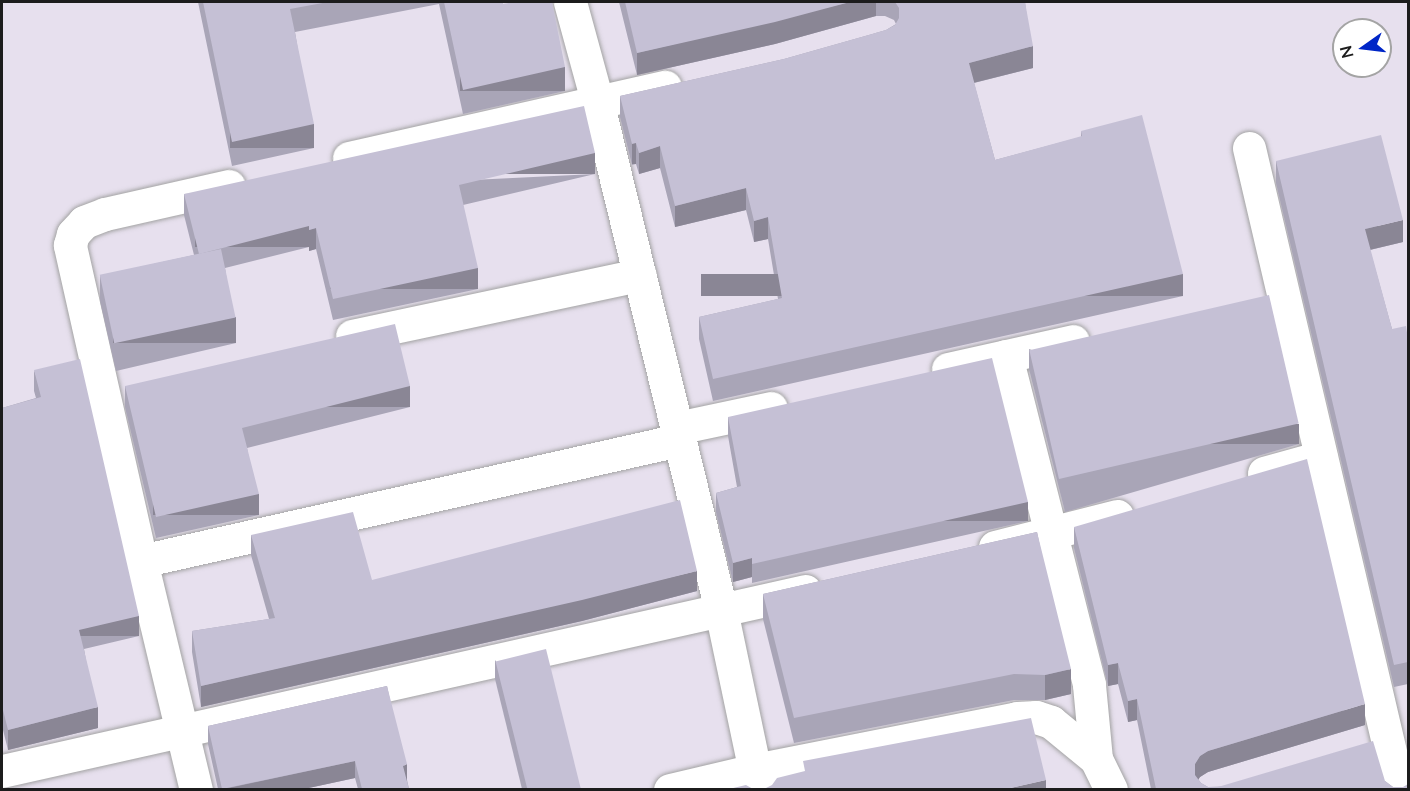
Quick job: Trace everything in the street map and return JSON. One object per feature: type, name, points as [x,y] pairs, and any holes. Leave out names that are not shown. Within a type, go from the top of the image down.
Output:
[{"type":"street","points":[[570,2],[640,274],[721,610],[757,780]]},
{"type":"street","points":[[320,165],[689,81]]},
{"type":"street","points":[[1249,148],[1270,296],[1321,457],[1398,735],[1399,789]]},
{"type":"street","points":[[196,789],[180,731],[70,257],[73,234],[84,222],[105,213],[263,178]]},
{"type":"street","points":[[317,344],[640,274]]},
{"type":"street","points":[[915,376],[1108,333]]},
{"type":"street","points":[[1006,356],[1089,685],[1096,759],[1111,789]]},
{"type":"street","points":[[102,393],[136,385]]},
{"type":"street","points":[[141,561],[678,434],[802,401]]},
{"type":"street","points":[[1231,483],[1321,457]]},
{"type":"street","points":[[971,553],[1141,509]]},
{"type":"street","points":[[2,771],[835,584]]},
{"type":"street","points":[[670,789],[757,780],[1017,718],[1036,717],[1051,722],[1096,759]]},
{"type":"street","points":[[1354,747],[1398,735]]},
{"type":"building","points":[[203,2],[328,2],[290,9],[314,124],[232,142]]},
{"type":"building","points":[[444,2],[503,2],[503,4],[552,2],[565,67],[463,90]]},
{"type":"building","points":[[625,2],[850,2],[775,22],[637,53]]},
{"type":"building","points":[[895,2],[1025,2],[1033,46],[969,63],[995,160],[1082,136],[1081,131],[1142,115],[1183,274],[713,379],[699,317],[782,298],[768,217],[754,221],[746,188],[675,206],[660,146],[639,153],[636,143],[632,144],[620,96],[784,59],[886,30],[895,25],[899,18],[899,8]]},
{"type":"building","points":[[584,106],[595,153],[459,185],[478,268],[333,299],[316,228],[309,230],[309,226],[199,254],[184,194]]},
{"type":"building","points":[[1381,135],[1403,220],[1365,229],[1392,329],[1406,326],[1408,339],[1408,662],[1394,665],[1276,161]]},
{"type":"building","points":[[221,249],[236,317],[114,343],[100,275]]},
{"type":"building","points":[[1269,295],[1299,424],[1059,479],[1029,350]]},
{"type":"building","points":[[395,324],[410,386],[242,428],[259,494],[156,517],[125,386]]},
{"type":"building","points":[[992,358],[1028,502],[752,564],[752,558],[733,563],[716,493],[741,486],[728,417]]},
{"type":"building","points":[[80,359],[139,616],[79,630],[98,707],[8,730],[2,706],[2,408],[41,397],[34,370]]},
{"type":"building","points":[[1307,459],[1365,704],[1208,751],[1200,756],[1195,764],[1195,775],[1201,783],[1208,787],[1218,787],[1373,741],[1385,781],[1393,787],[1403,787],[1408,784],[1408,789],[1156,789],[1137,699],[1128,701],[1118,663],[1108,665],[1074,527]]},
{"type":"building","points":[[680,500],[697,571],[582,600],[201,686],[192,631],[275,618],[251,535],[353,512],[372,580]]},
{"type":"building","points":[[1037,532],[1071,669],[1045,675],[1014,674],[794,718],[763,594]]},
{"type":"building","points":[[546,649],[581,789],[528,790],[496,662]]},
{"type":"building","points":[[387,686],[407,764],[403,766],[409,789],[362,789],[355,761],[222,789],[208,726]]},
{"type":"building","points":[[1031,718],[1046,780],[1006,789],[764,789],[772,785],[777,778],[805,771],[803,761]]},
{"type":"building","points":[[746,785],[753,789],[729,789]]}]
